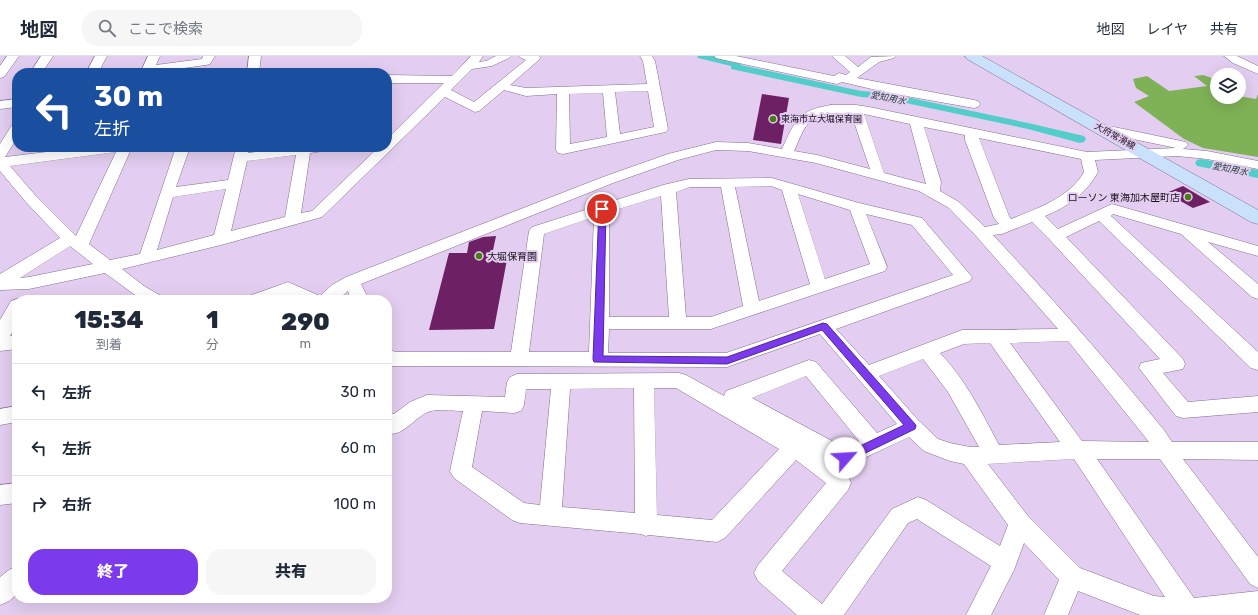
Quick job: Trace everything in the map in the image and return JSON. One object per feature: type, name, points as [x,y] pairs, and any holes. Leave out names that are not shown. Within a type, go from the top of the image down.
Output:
[{"type":"main road","name":"大府常滑線","points":[[972,56],[1146,153],[1258,218]]},
{"type":"street","points":[[0,74],[14,56]]},
{"type":"street","points":[[39,68],[47,56]]},
{"type":"street","points":[[95,68],[101,56]]},
{"type":"street","points":[[148,68],[154,56]]},
{"type":"street","points":[[156,68],[206,62],[209,56]]},
{"type":"street","points":[[254,68],[255,56]]},
{"type":"street","points":[[392,140],[444,91],[477,56]]},
{"type":"street","points":[[469,66],[488,64],[505,56]]},
{"type":"street","points":[[444,91],[475,108],[535,58],[525,56]]},
{"type":"street","points":[[563,90],[563,150],[661,129],[650,61],[646,56]]},
{"type":"street","points":[[720,56],[837,80],[843,79],[857,72],[875,59],[890,56]]},
{"type":"street","points":[[766,56],[766,61],[771,63],[843,79],[974,104]]},
{"type":"street","points":[[838,56],[857,72]]},
{"type":"street","points":[[1234,58],[1258,56]]},
{"type":"street","points":[[1234,58],[1258,70]]},
{"type":"street","points":[[392,79],[455,80]]},
{"type":"street","points":[[501,86],[526,92],[653,87]]},
{"type":"street","points":[[609,89],[614,139]]},
{"type":"street","points":[[0,105],[12,104]]},
{"type":"street","points":[[786,154],[800,125],[806,117],[828,110],[846,108],[1087,156],[1170,152],[1193,153],[1258,165]]},
{"type":"street","points":[[856,109],[872,152],[878,172],[876,175]]},
{"type":"street","points":[[916,121],[934,182],[932,193]]},
{"type":"street","points":[[1107,132],[1114,131],[1185,146],[1193,153]]},
{"type":"street","points":[[972,133],[972,140],[1002,218],[1009,225]]},
{"type":"street","points":[[12,138],[2,159],[3,166],[30,198],[75,242],[146,295]]},
{"type":"street","points":[[331,295],[338,289],[352,281],[608,180],[700,149],[728,146],[748,147],[817,159],[924,188],[954,205],[981,232],[1072,334],[1135,408],[1258,576]]},
{"type":"street","points":[[2,159],[54,152]]},
{"type":"street","points":[[0,283],[75,242],[122,152]]},
{"type":"street","points":[[148,258],[167,193],[181,152]]},
{"type":"street","points":[[221,240],[241,153],[253,152]]},
{"type":"street","points":[[292,221],[302,152]]},
{"type":"street","points":[[0,283],[28,283],[148,258],[317,214],[380,152]]},
{"type":"street","points":[[981,232],[997,230],[1057,206],[1085,183],[1091,172],[1087,156]]},
{"type":"street","points":[[727,182],[752,309]]},
{"type":"street","points":[[392,359],[727,360],[964,277],[917,221],[856,207],[772,182],[689,183],[668,188],[537,231],[519,359]]},
{"type":"street","points":[[167,193],[233,184]]},
{"type":"street","points":[[668,188],[678,323]]},
{"type":"street","points":[[789,188],[819,287]]},
{"type":"street","points":[[600,323],[710,323],[879,267],[856,207]]},
{"type":"street","points":[[598,359],[602,209]]},
{"type":"street","points":[[1056,236],[1112,210],[1258,251]]},
{"type":"street","points":[[1034,215],[1056,236],[1176,364],[1148,368],[1184,410],[1258,404]]},
{"type":"street","points":[[1101,215],[1258,363]]},
{"type":"street","points":[[1184,230],[1258,293]]},
{"type":"street","points":[[352,281],[358,295]]},
{"type":"street","points":[[22,295],[28,283]]},
{"type":"street","points":[[269,295],[288,288],[303,295]]},
{"type":"street","points":[[4,337],[12,317]]},
{"type":"street","points":[[823,326],[911,426],[931,445],[950,452],[970,456],[1078,450],[1257,452]]},
{"type":"street","points":[[865,374],[962,338],[995,336],[1055,336],[1072,334]]},
{"type":"street","points":[[995,336],[1078,450],[1189,611]]},
{"type":"street","points":[[927,351],[940,363],[982,431],[993,455]]},
{"type":"street","points":[[874,444],[808,367],[733,397],[845,458],[874,444],[911,426]]},
{"type":"street","points":[[392,426],[417,408],[427,403],[514,405],[517,382],[679,380],[794,447],[828,472],[840,483],[766,573],[816,615]]},
{"type":"street","points":[[550,516],[561,381]]},
{"type":"street","points":[[644,381],[646,526]]},
{"type":"street","points":[[474,403],[461,471],[520,513],[646,526],[717,531],[794,447]]},
{"type":"street","points":[[0,416],[12,415]]},
{"type":"street","points":[[970,456],[1020,523],[1072,577],[1154,608],[1189,611],[1256,606]]},
{"type":"street","points":[[0,495],[12,494]]},
{"type":"street","points":[[829,615],[900,516],[918,507],[1006,562]]},
{"type":"street","points":[[978,615],[1006,562],[1020,523]]},
{"type":"street","points":[[1056,615],[1072,577]]},
{"type":"green space","points":[[1203,75],[1210,78],[1210,104],[1246,104],[1246,97],[1256,99],[1258,94],[1258,157],[1203,148],[1184,139],[1134,102],[1149,96],[1136,88],[1133,79],[1147,76],[1169,91],[1207,86],[1194,76]]},
{"type":"building","points":[[762,94],[789,98],[781,144],[753,140]]},
{"type":"building","name":"ローソン 東海加木屋町店","points":[[1183,186],[1210,202],[1193,208],[1166,193]]},
{"type":"building","points":[[496,236],[492,255],[508,254],[494,329],[429,330],[449,253],[467,253],[469,242],[483,237]]},
{"type":"waterway","name":"愛知用水","points":[[702,56],[737,64],[735,67],[861,94],[887,96],[1028,126],[1080,139]]},
{"type":"waterway","name":"愛知用水","points":[[1201,163],[1258,174]]},
{"type":"place","name":"東海市立大堀保育園","points":[[773,119]]},
{"type":"place","name":"ローソン 東海加木屋町店","points":[[1188,197]]},
{"type":"place","name":"大堀保育園","points":[[479,256]]},
{"type":"route","points":[[602,209],[598,359],[727,360],[823,326],[875,387],[911,426],[845,458]]}]
